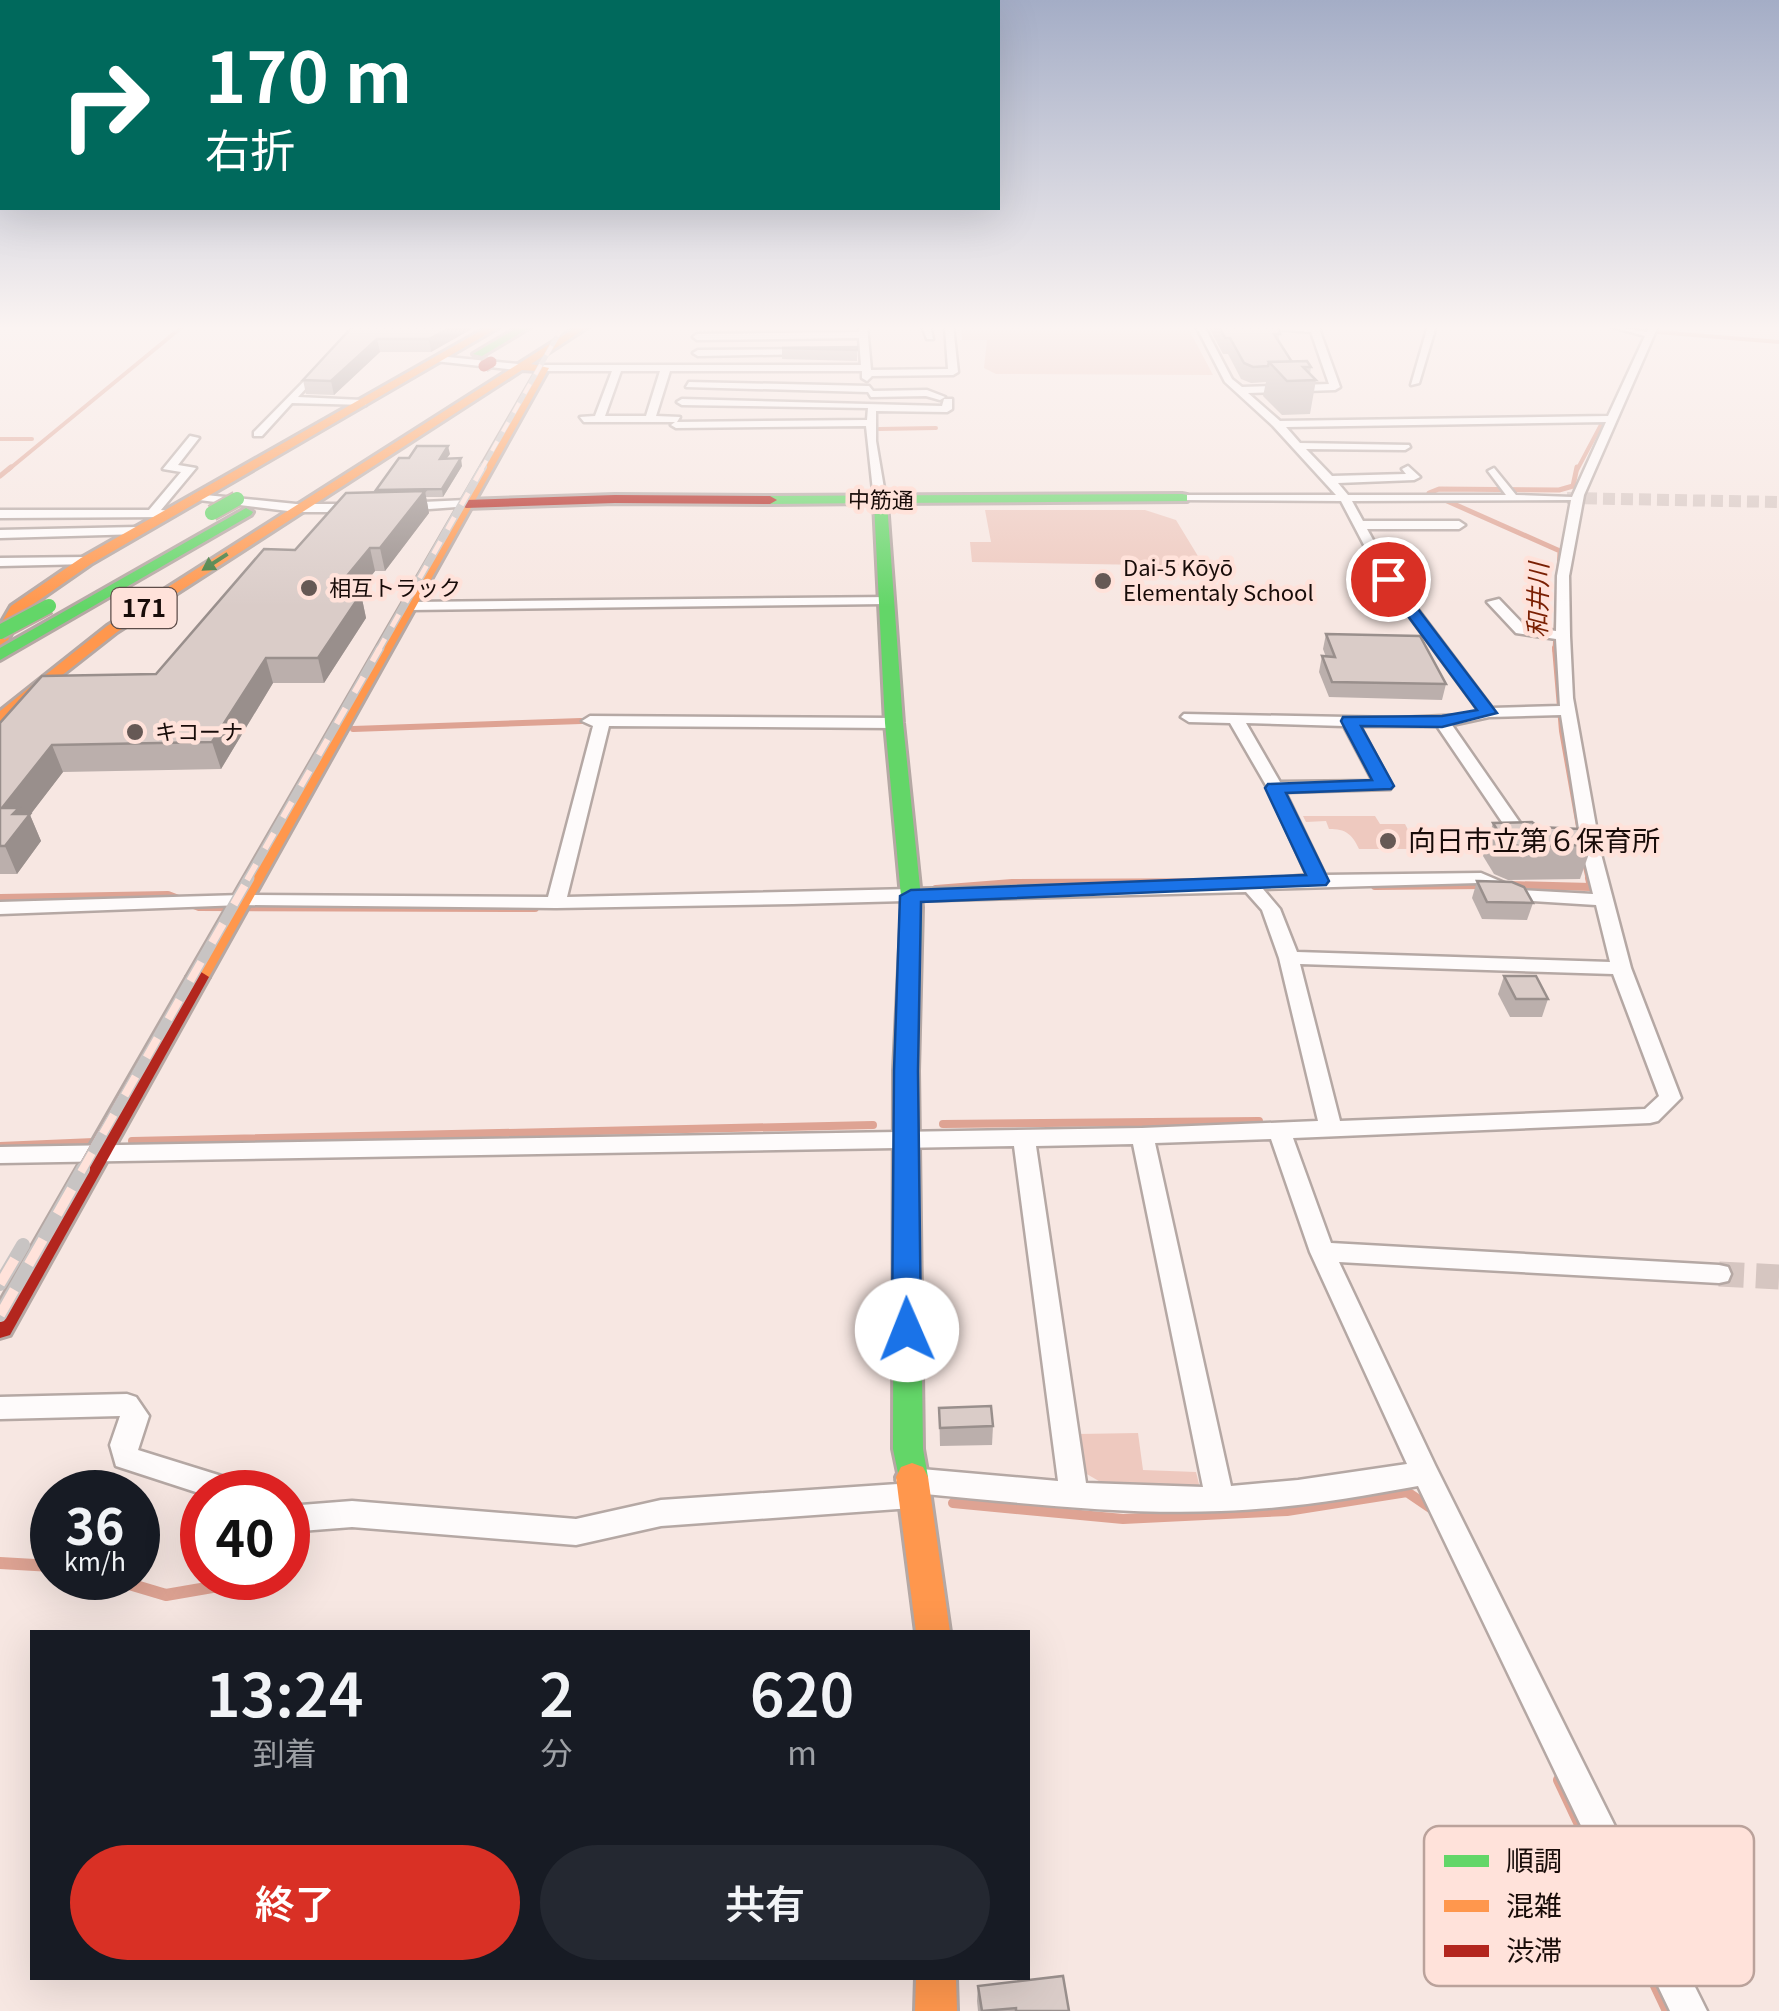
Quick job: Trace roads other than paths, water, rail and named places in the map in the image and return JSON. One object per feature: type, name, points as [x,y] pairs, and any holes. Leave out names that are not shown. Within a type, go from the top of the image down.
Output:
[{"type":"main road","name":"171","points":[[0,640],[8,611],[161,513],[204,505],[335,420]]},
{"type":"main road","points":[[0,632],[53,615],[249,504],[385,420]]},
{"type":"main road","points":[[337,457],[392,420]]},
{"type":"main road","name":"171","points":[[0,719],[97,640],[292,498],[427,420]]},
{"type":"main road","points":[[0,1328],[514,420]]},
{"type":"main road","points":[[0,655],[204,505],[292,498]]},
{"type":"main road","name":"中筋通","points":[[466,504],[615,498],[1079,502],[1182,498]]},
{"type":"main road","points":[[880,500],[894,723],[911,896],[906,1138],[911,1488],[933,1630]]},
{"type":"main road","points":[[0,666],[26,667],[97,640]]},
{"type":"main road","points":[[936,1980],[936,2011]]},
{"type":"street","points":[[258,434],[270,420]]},
{"type":"street","points":[[653,420],[675,427],[870,423]]},
{"type":"street","points":[[675,427],[677,420]]},
{"type":"street","points":[[870,420],[880,500]]},
{"type":"street","points":[[1272,420],[1342,499],[1388,579],[1488,713]]},
{"type":"street","points":[[1478,420],[1492,432]]},
{"type":"street","points":[[1277,424],[1488,420]]},
{"type":"street","points":[[0,1155],[1280,1133],[1650,1116],[1670,1098],[1622,968],[1604,900],[1582,854],[1563,636],[1563,576],[1573,496],[1611,420]]},
{"type":"street","points":[[1426,421],[1437,433]]},
{"type":"street","points":[[178,438],[212,438]]},
{"type":"street","points":[[0,514],[161,513],[190,468],[169,469],[194,438]]},
{"type":"street","points":[[1298,446],[1405,447]]},
{"type":"street","points":[[1328,480],[1414,477],[1408,469]]},
{"type":"street","points":[[1494,472],[1511,493]]},
{"type":"street","points":[[1431,495],[1445,492],[1573,496]]},
{"type":"street","name":"中筋通","points":[[1182,498],[1573,496]]},
{"type":"street","points":[[204,505],[292,498],[374,508]]},
{"type":"street","name":"中筋通","points":[[393,508],[466,504]]},
{"type":"street","points":[[1360,525],[1459,525]]},
{"type":"street","points":[[0,534],[137,531]]},
{"type":"street","points":[[0,562],[86,560]]},
{"type":"street","points":[[0,575],[16,562]]},
{"type":"street","points":[[410,606],[885,600]]},
{"type":"street","points":[[1494,602],[1520,630],[1563,636]]},
{"type":"street","points":[[1189,717],[1442,722],[1488,713],[1568,710]]},
{"type":"street","points":[[1235,718],[1318,881]]},
{"type":"street","points":[[1274,788],[1384,786],[1349,721]]},
{"type":"street","points":[[556,903],[596,722],[894,723]]},
{"type":"street","points":[[1442,722],[1532,853]]},
{"type":"street","points":[[0,908],[182,902],[239,906],[911,896],[1481,878],[1518,895],[1604,900]]},
{"type":"street","points":[[1260,884],[1289,958],[1331,1130]]},
{"type":"street","points":[[1289,958],[1622,968]]},
{"type":"street","points":[[1280,1133],[1322,1252],[1425,1473],[1598,1826]]},
{"type":"street","points":[[1024,1136],[1074,1495]]},
{"type":"street","points":[[1142,1136],[1220,1498]]},
{"type":"street","points":[[1322,1252],[1720,1274]]},
{"type":"street","points":[[0,1408],[127,1405],[136,1416],[124,1445],[126,1458],[180,1473]]},
{"type":"street","points":[[310,1517],[352,1514],[576,1532],[662,1513],[911,1488],[1220,1498],[1340,1488],[1425,1473]]},
{"type":"street","points":[[1677,1986],[1689,2011]]},
{"type":"waterway","points":[[8,470],[69,420]]},
{"type":"waterway","name":"和井川","points":[[1577,470],[1603,421]]},
{"type":"waterway","points":[[879,429],[936,428]]},
{"type":"waterway","points":[[0,439],[32,439]]},
{"type":"waterway","points":[[0,476],[11,467]]},
{"type":"waterway","name":"和井川","points":[[1555,649],[1560,551],[1429,493],[1439,489],[1559,490],[1573,486],[1577,467]]},
{"type":"waterway","name":"和井川","points":[[1555,649],[1562,731],[1581,838]]},
{"type":"waterway","points":[[353,729],[581,721]]},
{"type":"waterway","name":"和井川","points":[[1586,867],[1589,880]]},
{"type":"waterway","points":[[1510,885],[1591,887],[1589,878]]},
{"type":"waterway","points":[[936,889],[1012,883],[1241,882]]},
{"type":"waterway","points":[[1375,886],[1486,885]]},
{"type":"waterway","points":[[0,898],[168,895],[199,907],[535,908]]},
{"type":"waterway","points":[[943,1124],[1259,1121]]},
{"type":"waterway","points":[[132,1141],[873,1125]]},
{"type":"waterway","points":[[0,1146],[94,1142]]},
{"type":"waterway","points":[[953,1503],[1123,1519],[1287,1511],[1407,1492],[1432,1509]]},
{"type":"waterway","points":[[0,1563],[30,1565]]},
{"type":"waterway","points":[[160,1593],[180,1593]]},
{"type":"waterway","points":[[1559,1780],[1581,1826]]},
{"type":"waterway","points":[[1656,1986],[1668,2011]]},
{"type":"tunnel","points":[[1567,498],[1779,502]]},
{"type":"tunnel","points":[[1719,1274],[1779,1277]]},
{"type":"railway","points":[[481,470],[510,420]]},
{"type":"railway","points":[[378,651],[483,467]]},
{"type":"railway","points":[[247,880],[380,648]]},
{"type":"railway","points":[[81,1172],[249,878]]},
{"type":"railway","points":[[0,1315],[83,1169]]},
{"type":"railway","points":[[0,1284],[23,1245]]},
{"type":"place","name":"Dai-5 Kōyō Elementaly School","points":[[1103,581]]},
{"type":"place","name":"相互トラック","points":[[309,588]]},
{"type":"place","name":"キコーナ","points":[[135,732]]},
{"type":"place","name":"向日市立第６保育所","points":[[1388,841]]}]
